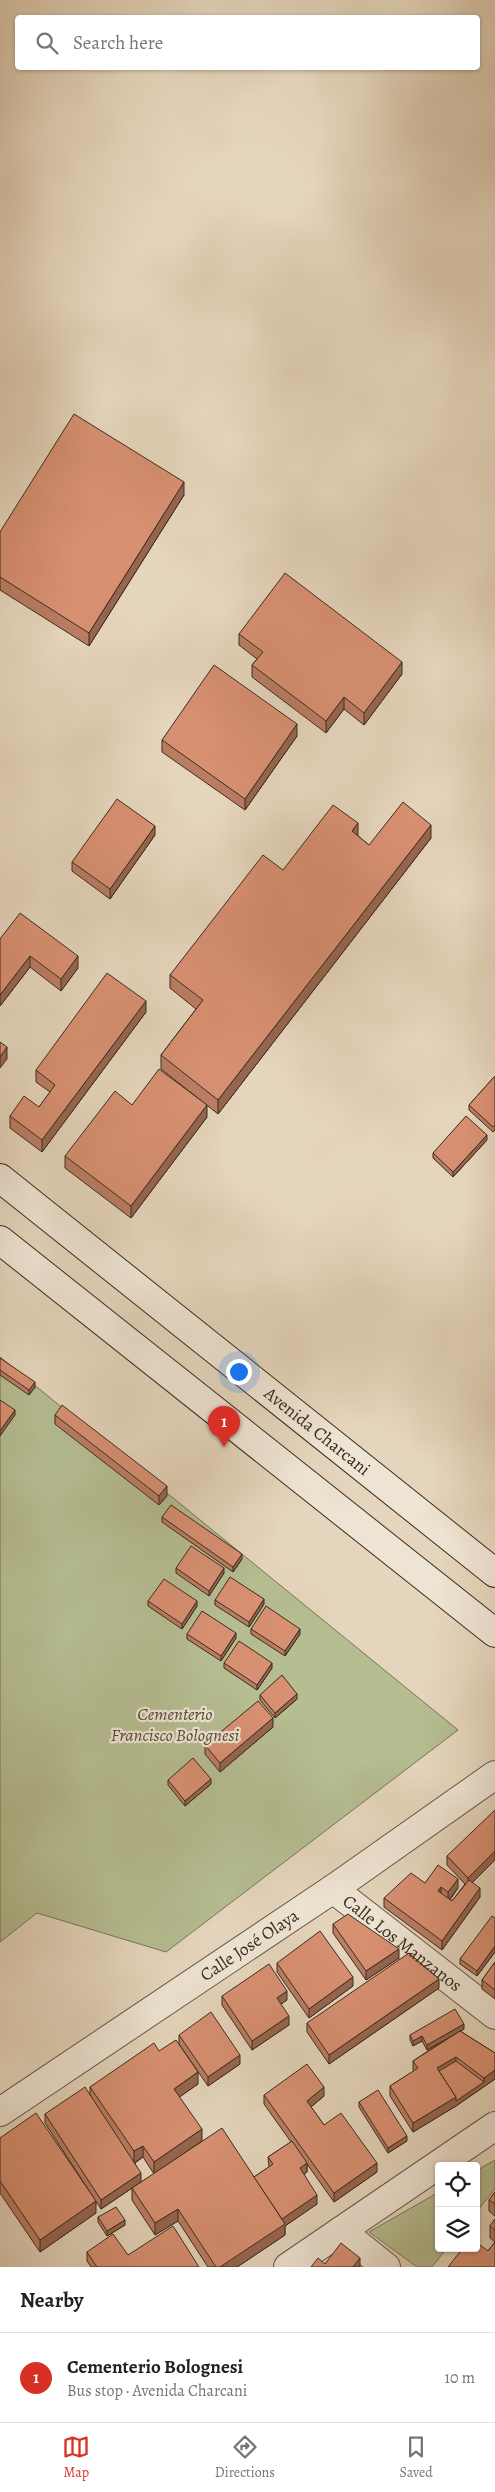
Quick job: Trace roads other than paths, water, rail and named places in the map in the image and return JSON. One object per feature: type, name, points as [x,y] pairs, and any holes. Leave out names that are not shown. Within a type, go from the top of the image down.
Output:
[{"type":"main road","name":"Avenida Charcani","points":[[0,1178],[495,1573]]},
{"type":"main road","points":[[0,1240],[495,1633]]},
{"type":"main road","name":"Calle José Olaya","points":[[0,2112],[333,1889],[495,1775]]},
{"type":"main road","name":"Calle Los Manzanos","points":[[333,1889],[495,2015]]},
{"type":"main road","points":[[288,2267],[495,2126]]},
{"type":"main road","points":[[341,2231],[386,2267]]},
{"type":"place","name":"Cementerio Bolognesi","points":[[224,1447]]},
{"type":"park label","name":"Cementerio Francisco Bolognesi","points":[[175,1724]]}]
